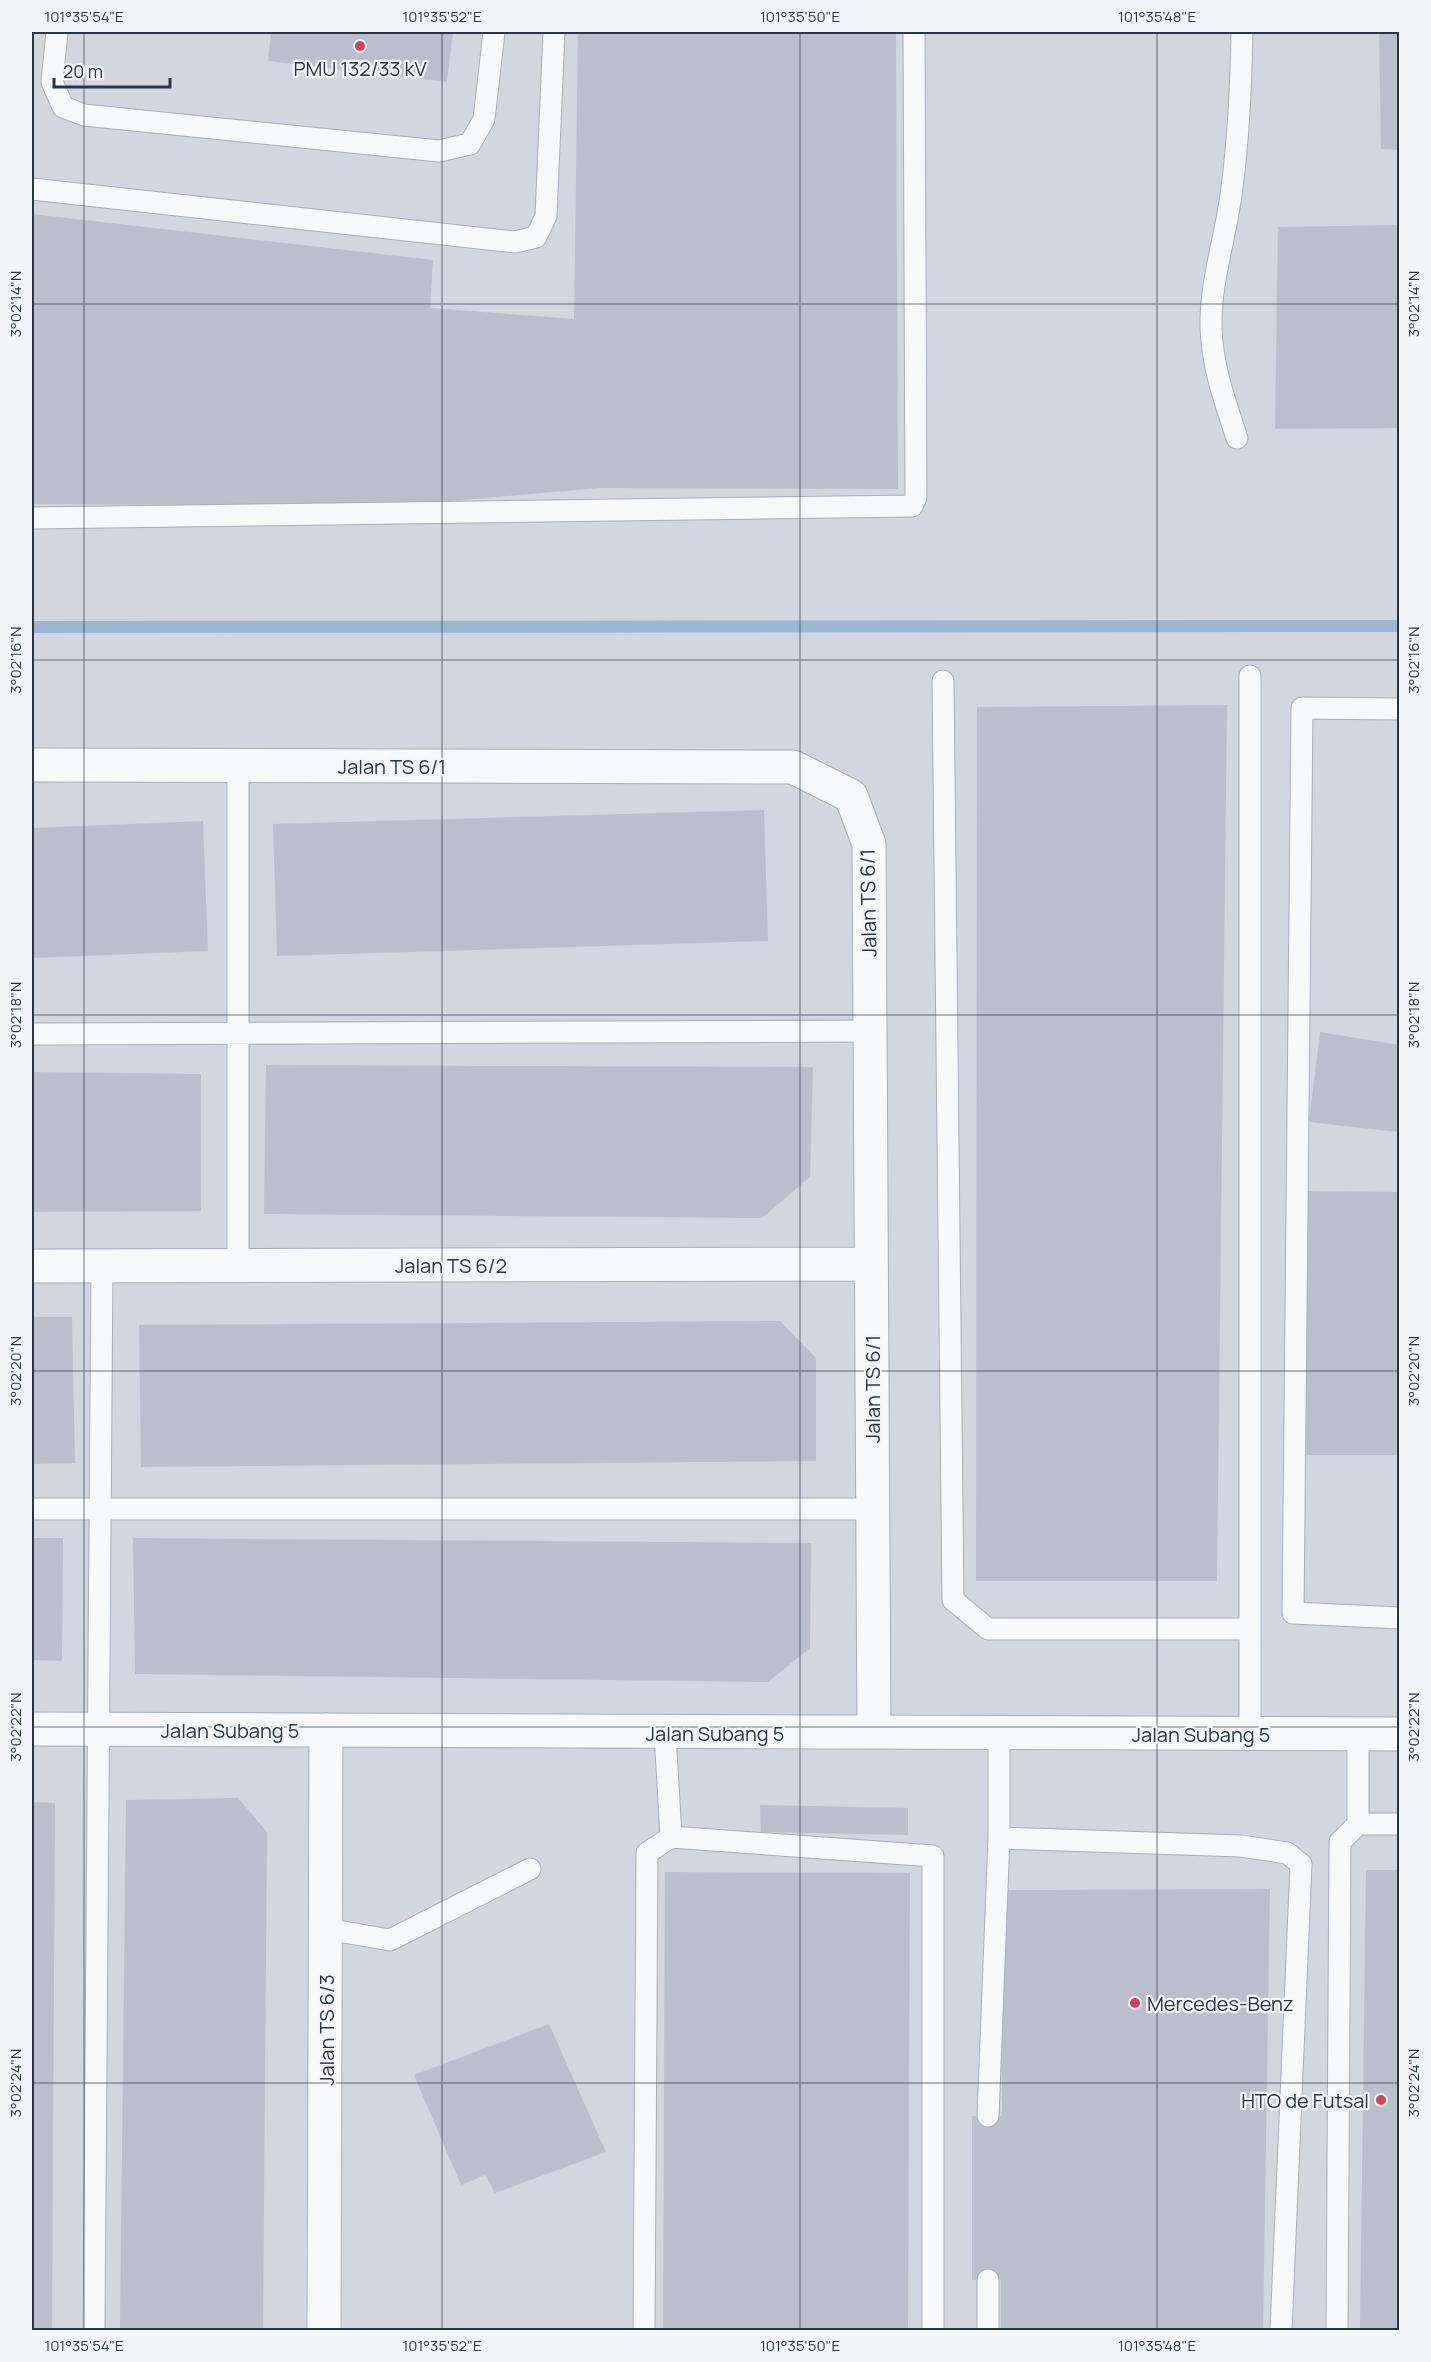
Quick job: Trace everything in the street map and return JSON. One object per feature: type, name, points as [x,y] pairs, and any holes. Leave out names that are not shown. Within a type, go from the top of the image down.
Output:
[{"type":"street","name":"Jalan TS 6/1","points":[[32,765],[793,767],[851,796],[869,844],[874,1732]]},
{"type":"street","name":"Jalan TS 6/2","points":[[32,1266],[871,1264]]},
{"type":"street","name":"Jalan Subang 5","points":[[32,1729],[1400,1734]]},
{"type":"street","name":"Jalan TS 6/3","points":[[324,2331],[326,1730]]},
{"type":"lane","points":[[57,32],[52,82],[63,107],[84,115],[439,151],[470,144],[484,119],[494,32]]},
{"type":"lane","points":[[32,189],[515,242],[537,237],[546,216],[554,32]]},
{"type":"lane","points":[[32,518],[912,506],[916,497],[914,32]]},
{"type":"lane","points":[[1237,438],[1214,366],[1211,327],[1214,288],[1232,188],[1241,86],[1242,32]]},
{"type":"lane","points":[[1250,676],[1250,1734]]},
{"type":"lane","points":[[943,681],[953,1600],[988,1629],[1250,1629]]},
{"type":"lane","points":[[1400,709],[1302,708],[1293,1612],[1400,1618]]},
{"type":"lane","points":[[238,766],[238,1266]]},
{"type":"lane","points":[[32,1034],[870,1031]]},
{"type":"lane","points":[[93,2331],[102,1266]]},
{"type":"lane","points":[[32,1509],[873,1509]]},
{"type":"lane","points":[[665,1733],[671,1837]]},
{"type":"lane","points":[[988,2116],[999,1838],[999,1733]]},
{"type":"lane","points":[[1336,2331],[1340,1842],[1358,1824],[1358,1734]]},
{"type":"lane","points":[[1358,1824],[1400,1824]]},
{"type":"lane","points":[[644,2331],[647,1853],[671,1837],[933,1856],[933,2331]]},
{"type":"lane","points":[[999,1838],[1241,1846],[1287,1853],[1300,1864],[1281,2331]]},
{"type":"lane","points":[[326,1929],[390,1940],[530,1869]]},
{"type":"lane","points":[[988,2280],[988,2331]]},
{"type":"shaded area","points":[[32,32],[1399,32],[1399,2330],[32,2330]]},
{"type":"building","name":"PMU 132/33 kV","points":[[271,32],[453,32],[447,82],[268,61]]},
{"type":"building","points":[[578,32],[896,32],[898,489],[599,488],[393,506],[32,504],[32,214],[433,260],[430,308],[574,319]]},
{"type":"building","points":[[1379,32],[1400,32],[1400,150],[1381,149]]},
{"type":"building","points":[[1400,225],[1400,428],[1275,429],[1278,227]]},
{"type":"building","points":[[1227,705],[1217,1581],[976,1581],[977,707]]},
{"type":"building","points":[[764,810],[768,941],[277,956],[273,824]]},
{"type":"building","points":[[203,821],[208,951],[32,958],[32,828]]},
{"type":"building","points":[[1320,1032],[1400,1045],[1398,1132],[1309,1122]]},
{"type":"building","points":[[266,1065],[813,1067],[810,1177],[762,1218],[264,1214]]},
{"type":"building","points":[[32,1072],[201,1074],[201,1211],[32,1212]]},
{"type":"building","points":[[1306,1191],[1400,1192],[1400,1455],[1306,1455]]},
{"type":"building","points":[[32,1317],[72,1317],[75,1463],[32,1464]]},
{"type":"building","points":[[780,1321],[816,1358],[816,1461],[141,1467],[139,1325]]},
{"type":"building","points":[[32,1538],[63,1538],[62,1661],[32,1660]]},
{"type":"building","points":[[133,1538],[811,1543],[810,1648],[768,1682],[135,1674]]},
{"type":"building","points":[[238,1798],[267,1832],[263,2330],[120,2330],[126,1800]]},
{"type":"building","points":[[32,1802],[55,1803],[52,2330],[32,2330]]},
{"type":"building","points":[[760,1805],[908,1808],[908,1835],[761,1832]]},
{"type":"building","name":"HTO de Futsal","points":[[1366,1870],[1400,1870],[1400,2330],[1360,2330]]},
{"type":"building","points":[[665,1872],[910,1873],[908,2330],[663,2330]]},
{"type":"building","name":"Mercedes-Benz","points":[[1270,1889],[1263,2330],[1001,2330],[1001,2280],[972,2280],[972,2116],[1002,2116],[1001,1890]]},
{"type":"building","points":[[549,2024],[606,2152],[495,2193],[485,2175],[461,2185],[414,2075]]},
{"type":"waterway","points":[[32,627],[1400,626]]},
{"type":"place","name":"PMU 132/33 kV","points":[[360,46]]},
{"type":"place","name":"Mercedes-Benz","points":[[1135,2003]]},
{"type":"place","name":"HTO de Futsal","points":[[1381,2100]]}]
